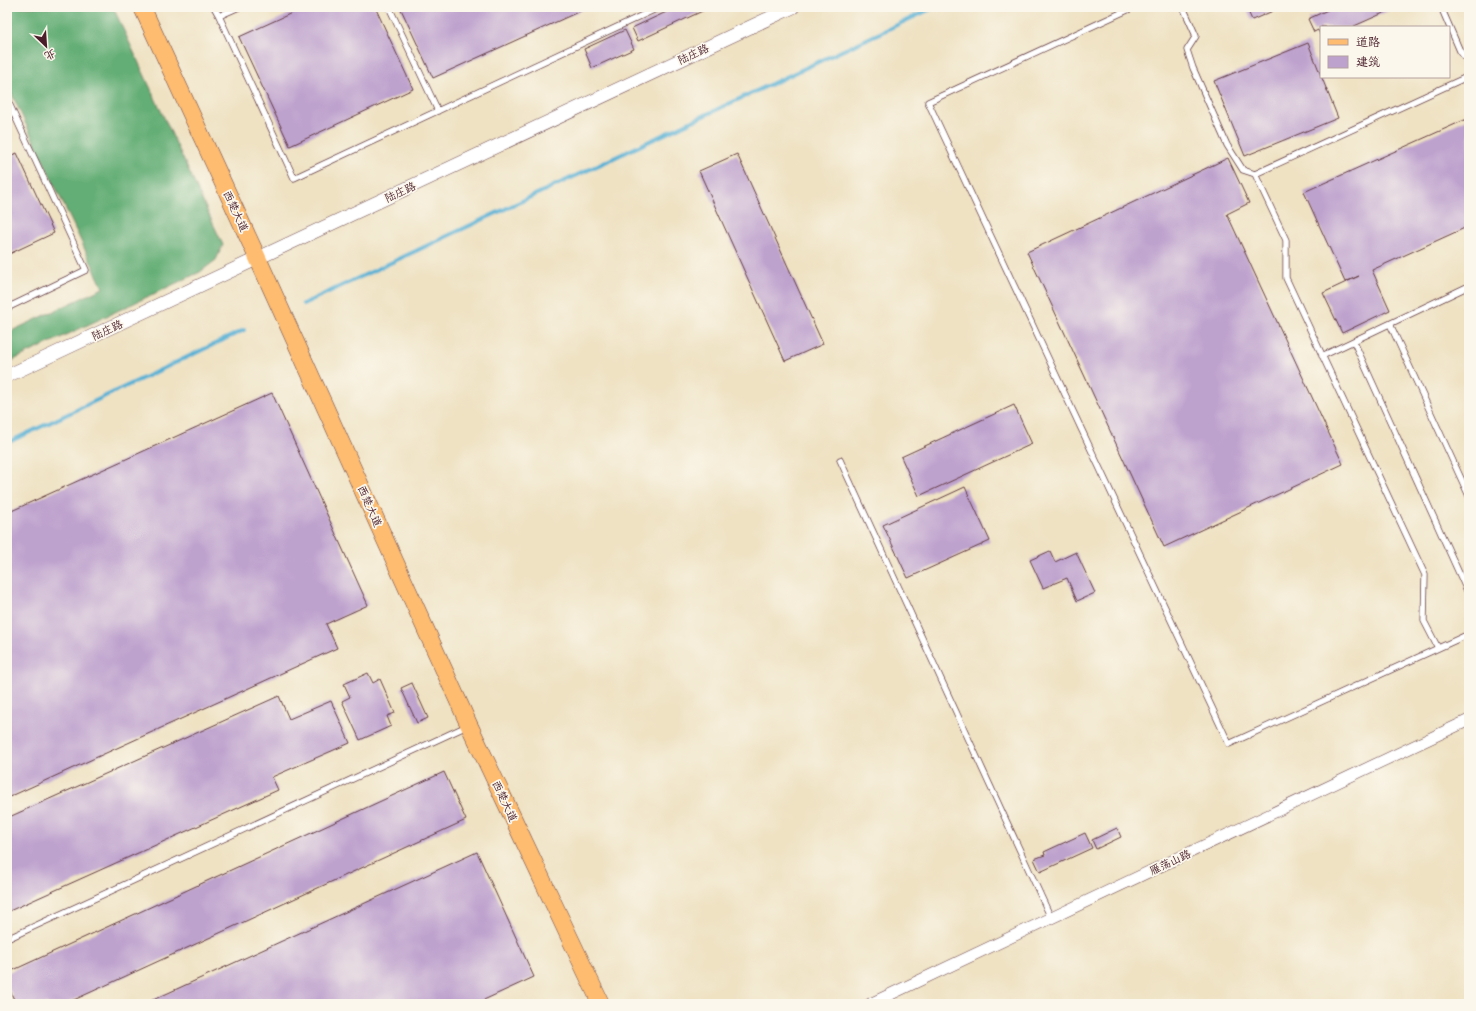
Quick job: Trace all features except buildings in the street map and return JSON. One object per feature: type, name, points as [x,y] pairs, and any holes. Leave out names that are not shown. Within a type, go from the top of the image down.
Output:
[{"type":"main road","name":"西楚大道","points":[[142,7],[469,725],[601,1004]]},
{"type":"street","name":"陆庄路","points":[[7,376],[793,7]]},
{"type":"street","name":"雁荡山路","points":[[870,1004],[1469,720]]},
{"type":"lane","points":[[214,7],[294,178],[660,7]]},
{"type":"lane","points":[[219,16],[239,7]]},
{"type":"lane","points":[[390,7],[438,111]]},
{"type":"lane","points":[[1134,7],[928,102],[1229,744],[1469,634]]},
{"type":"lane","points":[[1183,7],[1196,36],[1187,50],[1193,68],[1227,145],[1243,170],[1255,174],[1469,76]]},
{"type":"lane","points":[[1441,7],[1449,26]]},
{"type":"lane","points":[[1450,28],[1460,52],[1469,63]]},
{"type":"lane","points":[[7,99],[86,270],[7,308]]},
{"type":"lane","points":[[1255,174],[1286,240],[1286,278],[1425,575],[1424,621],[1438,648]]},
{"type":"lane","points":[[1322,356],[1469,286]]},
{"type":"lane","points":[[1390,324],[1469,496]]},
{"type":"lane","points":[[1354,342],[1469,595]]},
{"type":"lane","points":[[840,460],[1051,918]]},
{"type":"lane","points":[[1462,580],[1469,577]]},
{"type":"lane","points":[[7,939],[469,725]]},
{"type":"green space","points":[[7,7],[113,7],[223,245],[216,260],[200,272],[7,363],[7,333],[103,288],[7,84]]},
{"type":"waterway","points":[[303,304],[935,7]]},
{"type":"waterway","points":[[7,443],[244,330]]}]
